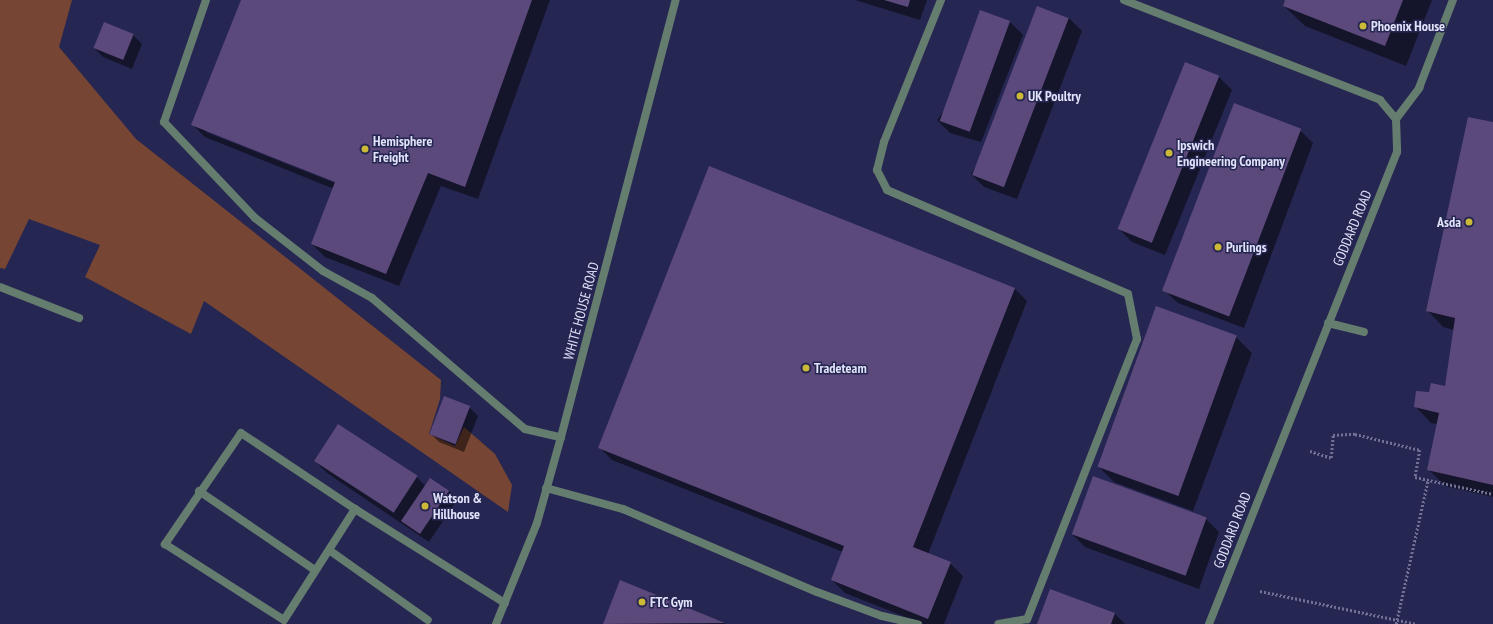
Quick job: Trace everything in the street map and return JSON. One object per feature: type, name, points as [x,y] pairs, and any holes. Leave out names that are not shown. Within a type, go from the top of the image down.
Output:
[{"type":"street","points":[[206,0],[164,122],[255,218],[324,271],[372,298],[525,429],[561,437]]},
{"type":"street","name":"WHITE HOUSE ROAD","points":[[496,624],[537,522],[561,437],[676,0]]},
{"type":"street","points":[[941,0],[884,142],[877,170],[887,190],[1128,294],[1137,339],[1027,619],[998,624]]},
{"type":"street","points":[[1124,0],[1380,100],[1396,119],[1419,88],[1453,0]]},
{"type":"street","name":"GODDARD ROAD","points":[[1210,624],[1397,152],[1396,119]]},
{"type":"street","points":[[0,287],[78,318]]},
{"type":"street","points":[[1328,323],[1364,332]]},
{"type":"street","points":[[355,509],[284,620],[165,544],[199,491],[241,433],[355,509],[505,603]]},
{"type":"street","points":[[546,488],[623,509],[817,592],[882,616],[918,624]]},
{"type":"street","points":[[199,491],[315,570]]},
{"type":"street","points":[[329,550],[428,620]]},
{"type":"path","points":[[1310,451],[1331,458],[1333,435],[1355,434],[1420,450],[1415,477],[1493,494]]},
{"type":"path","points":[[1396,624],[1428,480]]},
{"type":"path","points":[[1260,591],[1417,624]]},
{"type":"shaded area","points":[[0,0],[72,0],[59,47],[136,139],[441,380],[440,399],[429,434],[455,446],[464,427],[495,454],[512,485],[508,512],[204,301],[191,334],[85,277],[100,245],[29,219],[5,269],[0,268]]},
{"type":"building","name":"Hemisphere Freight","points":[[241,0],[532,0],[465,187],[428,173],[386,274],[311,244],[335,182],[191,125]]},
{"type":"building","points":[[884,0],[910,0],[908,7]]},
{"type":"building","name":"Phoenix House","points":[[1285,0],[1403,0],[1385,46],[1283,6]]},
{"type":"building","name":"UK Poultry","points":[[1037,6],[1069,18],[1004,187],[972,175]]},
{"type":"building","points":[[980,10],[1010,21],[970,132],[940,121]]},
{"type":"building","points":[[104,22],[134,34],[123,60],[94,48]]},
{"type":"building","name":"Ipswich Engineering Company","points":[[1185,62],[1219,76],[1152,243],[1118,229]]},
{"type":"building","points":[[1234,103],[1301,129],[1229,316],[1162,291]]},
{"type":"building","name":"Asda","points":[[1468,117],[1493,122],[1493,485],[1427,470],[1439,413],[1414,407],[1416,391],[1429,392],[1431,383],[1445,386],[1455,318],[1426,311]]},
{"type":"building","name":"Tradeteam","points":[[709,166],[1015,288],[913,547],[951,562],[928,619],[831,580],[844,546],[598,448]]},
{"type":"building","points":[[1156,306],[1237,335],[1178,496],[1098,467]]},
{"type":"building","points":[[444,396],[470,406],[455,444],[429,434]]},
{"type":"building","points":[[338,424],[418,476],[394,513],[314,461]]},
{"type":"building","points":[[1093,476],[1207,517],[1185,576],[1072,534]]},
{"type":"building","name":"Watson & Hillhouse","points":[[430,478],[449,491],[420,534],[401,521]]},
{"type":"building","name":"FTC Gym","points":[[620,580],[725,623],[603,624]]},
{"type":"building","points":[[1050,589],[1115,613],[1111,624],[1037,624]]},
{"type":"place","name":"Phoenix House","points":[[1363,26]]},
{"type":"place","name":"UK Poultry","points":[[1020,96]]},
{"type":"place","name":"Hemisphere Freight","points":[[365,149]]},
{"type":"place","name":"Ipswich Engineering Company","points":[[1169,153]]},
{"type":"place","name":"Asda","points":[[1469,222]]},
{"type":"place","name":"Purlings","points":[[1218,247]]},
{"type":"place","name":"Tradeteam","points":[[806,368]]},
{"type":"place","name":"Watson & Hillhouse","points":[[425,506]]},
{"type":"place","name":"FTC Gym","points":[[642,602]]}]
